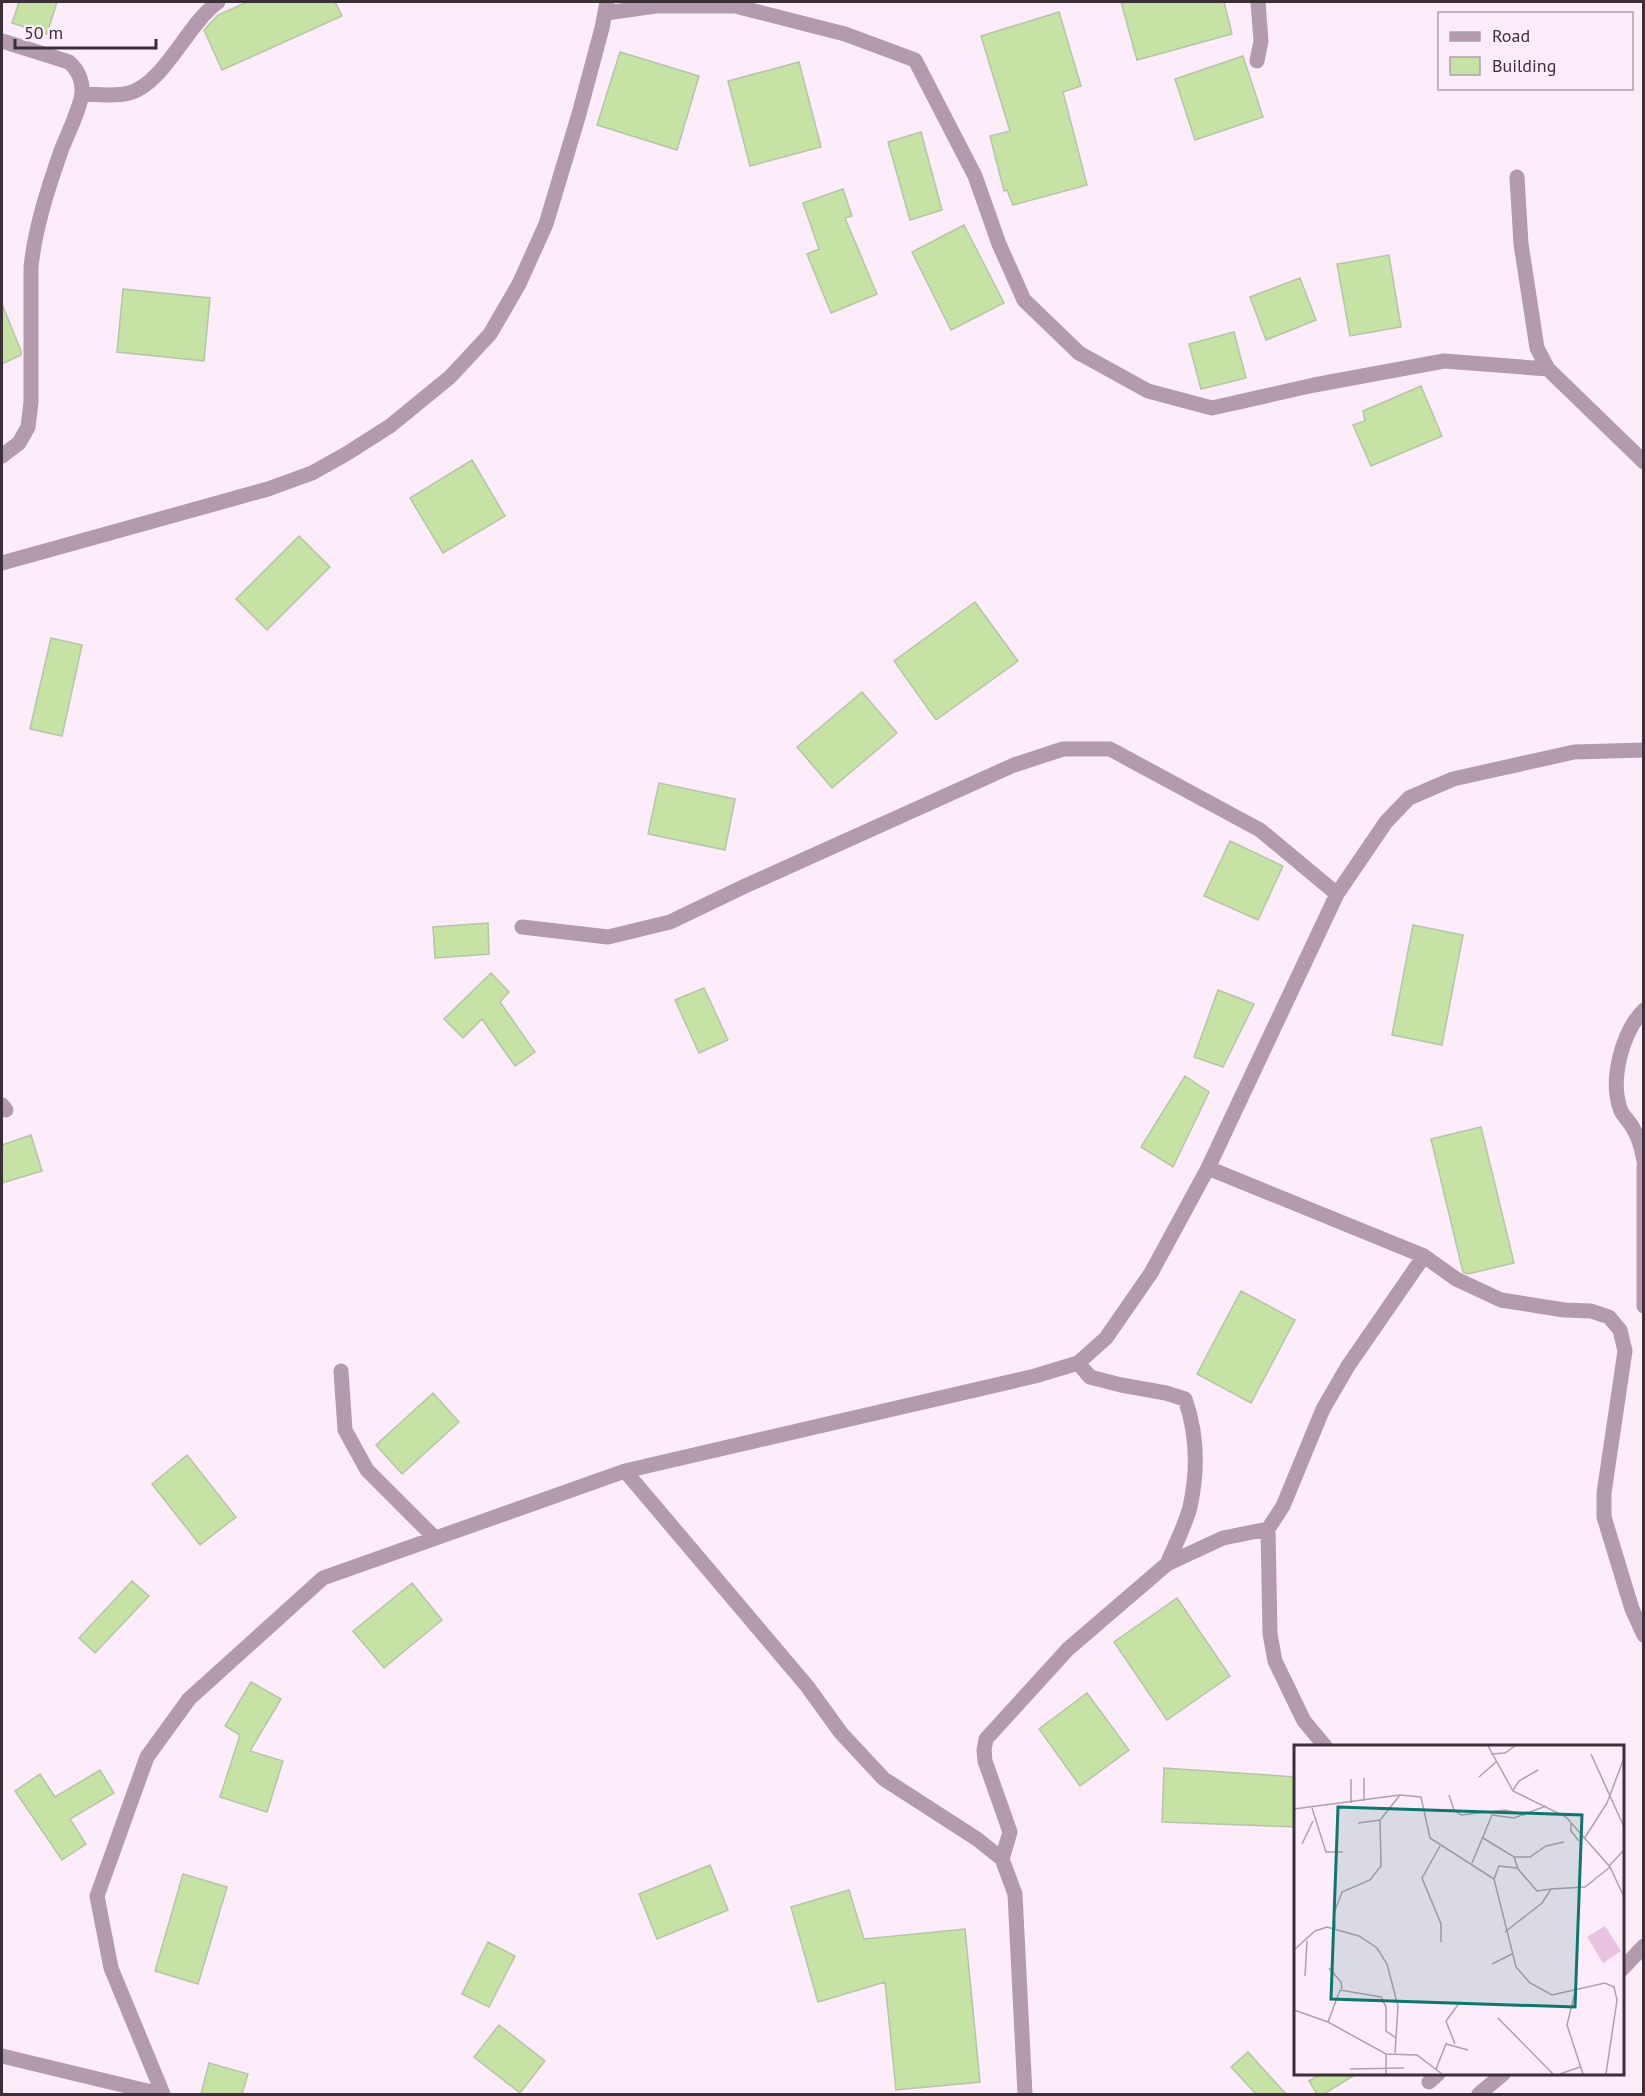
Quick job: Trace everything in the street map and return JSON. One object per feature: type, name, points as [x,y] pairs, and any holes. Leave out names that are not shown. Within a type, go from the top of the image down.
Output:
[{"type":"street","points":[[82,94],[125,94],[144,86],[164,66],[202,14],[218,2]]},
{"type":"street","points":[[1257,61],[1261,40],[1258,2]]},
{"type":"street","points":[[2,564],[268,489],[312,473],[390,426],[450,377],[490,334],[519,284],[542,234],[579,114],[607,7],[735,6],[845,34],[915,60],[975,176],[999,244],[1024,300],[1079,353],[1148,391],[1212,408],[1444,361],[1548,369]]},
{"type":"street","points":[[2,41],[69,62],[80,76],[82,94],[60,155],[33,247],[30,267],[32,402],[28,427],[20,443],[2,456]]},
{"type":"street","points":[[1516,177],[1521,243],[1537,348],[1548,369],[1644,462]]},
{"type":"street","points":[[522,927],[608,937],[670,922],[1014,765],[1063,748],[1110,749],[1260,830],[1337,894]]},
{"type":"street","points":[[162,2094],[111,1968],[98,1896],[147,1757],[189,1699],[323,1578],[625,1471],[1035,1376],[1078,1363],[1106,1338],[1151,1273],[1208,1168],[1337,894],[1386,822],[1409,798],[1453,779],[1574,752],[1644,750]]},
{"type":"street","points":[[1644,1010],[1635,1019],[1617,1062],[1621,1110],[1635,1131],[1644,1161]]},
{"type":"street","points":[[1644,1167],[1644,1306]]},
{"type":"street","points":[[1208,1168],[1424,1256],[1456,1280],[1501,1300],[1564,1310],[1591,1311],[1609,1317],[1620,1330],[1624,1352],[1604,1493],[1604,1517],[1638,1605],[1644,1635]]},
{"type":"street","points":[[1324,1745],[1304,1721],[1275,1661],[1270,1634],[1268,1529],[1283,1506],[1323,1409],[1348,1366],[1424,1256]]},
{"type":"street","points":[[1078,1363],[1090,1377],[1166,1393],[1185,1400],[1192,1420],[1196,1474],[1189,1509],[1167,1564]]},
{"type":"street","points":[[341,1371],[345,1430],[350,1440],[367,1470],[435,1538]]},
{"type":"street","points":[[625,1471],[807,1686],[841,1733],[884,1779],[977,1839],[1002,1858],[1015,1894],[1025,2094]]},
{"type":"street","points":[[1002,1858],[1010,1832],[985,1761],[986,1739],[1068,1649],[1167,1564],[1223,1538],[1268,1529]]},
{"type":"street","points":[[1624,1968],[1644,1946]]},
{"type":"street","points":[[2,2056],[162,2094]]},
{"type":"street","points":[[1479,2094],[1501,2075]]},
{"type":"building","points":[[19,2],[57,2],[47,34],[12,23]]},
{"type":"building","points":[[247,2],[335,2],[342,16],[222,70],[204,30],[218,15]]},
{"type":"building","points":[[1121,2],[1224,2],[1232,34],[1137,60]]},
{"type":"building","points":[[1059,12],[1081,86],[1063,92],[1087,185],[1013,205],[1007,190],[1004,191],[990,136],[1010,131],[981,36]]},
{"type":"building","points":[[620,52],[699,76],[677,150],[597,125]]},
{"type":"building","points":[[1243,56],[1263,117],[1195,140],[1175,79]]},
{"type":"building","points":[[799,62],[821,147],[750,166],[728,81]]},
{"type":"building","points":[[921,132],[942,210],[910,220],[888,142]]},
{"type":"building","points":[[843,189],[852,216],[845,218],[877,294],[831,313],[807,254],[819,249],[803,203]]},
{"type":"building","points":[[964,225],[1004,303],[951,330],[912,252]]},
{"type":"building","points":[[1389,255],[1401,327],[1350,336],[1337,264]]},
{"type":"building","points":[[1300,278],[1316,320],[1266,340],[1250,297]]},
{"type":"building","points":[[123,289],[210,298],[204,361],[117,352]]},
{"type":"building","points":[[2,304],[21,355],[2,364]]},
{"type":"building","points":[[1234,332],[1246,378],[1201,389],[1189,344]]},
{"type":"building","points":[[1421,386],[1442,436],[1371,466],[1353,425],[1365,421],[1363,411]]},
{"type":"building","points":[[472,460],[505,516],[443,553],[410,498]]},
{"type":"building","points":[[299,536],[330,567],[267,630],[236,599]]},
{"type":"building","points":[[975,602],[1018,661],[936,720],[894,661]]},
{"type":"building","points":[[51,638],[82,645],[62,736],[30,729]]},
{"type":"building","points":[[862,692],[897,733],[832,788],[797,747]]},
{"type":"building","points":[[659,783],[735,799],[725,850],[648,834]]},
{"type":"building","points":[[1230,841],[1283,866],[1258,920],[1204,896]]},
{"type":"building","points":[[488,923],[489,954],[435,958],[433,927]]},
{"type":"building","points":[[1413,925],[1463,935],[1442,1045],[1392,1035]]},
{"type":"building","points":[[491,973],[509,992],[500,1002],[535,1052],[515,1066],[482,1019],[463,1038],[444,1019]]},
{"type":"building","points":[[704,988],[728,1040],[699,1053],[675,1000]]},
{"type":"building","points":[[1218,990],[1254,1004],[1223,1067],[1194,1057]]},
{"type":"building","points":[[1185,1076],[1209,1092],[1173,1167],[1141,1147]]},
{"type":"building","points":[[1481,1127],[1514,1263],[1468,1274],[1463,1272],[1431,1139]]},
{"type":"building","points":[[31,1135],[42,1171],[2,1183],[2,1145]]},
{"type":"building","points":[[1241,1291],[1295,1320],[1251,1403],[1197,1374]]},
{"type":"building","points":[[433,1393],[459,1422],[402,1474],[376,1445]]},
{"type":"building","points":[[187,1455],[236,1517],[200,1545],[152,1484]]},
{"type":"building","points":[[132,1581],[149,1596],[95,1653],[79,1638]]},
{"type":"building","points":[[412,1583],[442,1620],[384,1668],[353,1631]]},
{"type":"building","points":[[1177,1598],[1230,1676],[1167,1720],[1114,1642]]},
{"type":"building","points":[[251,1682],[281,1699],[250,1751],[283,1761],[267,1812],[220,1797],[240,1735],[225,1726]]},
{"type":"building","points":[[1087,1693],[1129,1750],[1080,1786],[1039,1729]]},
{"type":"building","points":[[1164,1768],[1294,1777],[1294,1827],[1162,1822]]},
{"type":"building","points":[[100,1770],[114,1793],[70,1819],[86,1844],[62,1860],[15,1791],[40,1774],[55,1797]]},
{"type":"building","points":[[710,1865],[728,1910],[657,1939],[639,1894]]},
{"type":"building","points":[[183,1874],[227,1887],[198,1984],[155,1971]]},
{"type":"building","points":[[849,1890],[864,1939],[965,1929],[980,2082],[896,2090],[885,1982],[818,2002],[791,1907]]},
{"type":"building","points":[[488,1942],[515,1956],[489,2007],[462,1994]]},
{"type":"building","points":[[499,2025],[545,2061],[520,2093],[474,2057]]},
{"type":"building","points":[[1248,2052],[1286,2094],[1256,2094],[1231,2067]]},
{"type":"building","points":[[209,2063],[248,2074],[242,2094],[201,2094]]},
{"type":"building","points":[[1319,2075],[1355,2075],[1324,2094],[1317,2094],[1309,2081]]}]
